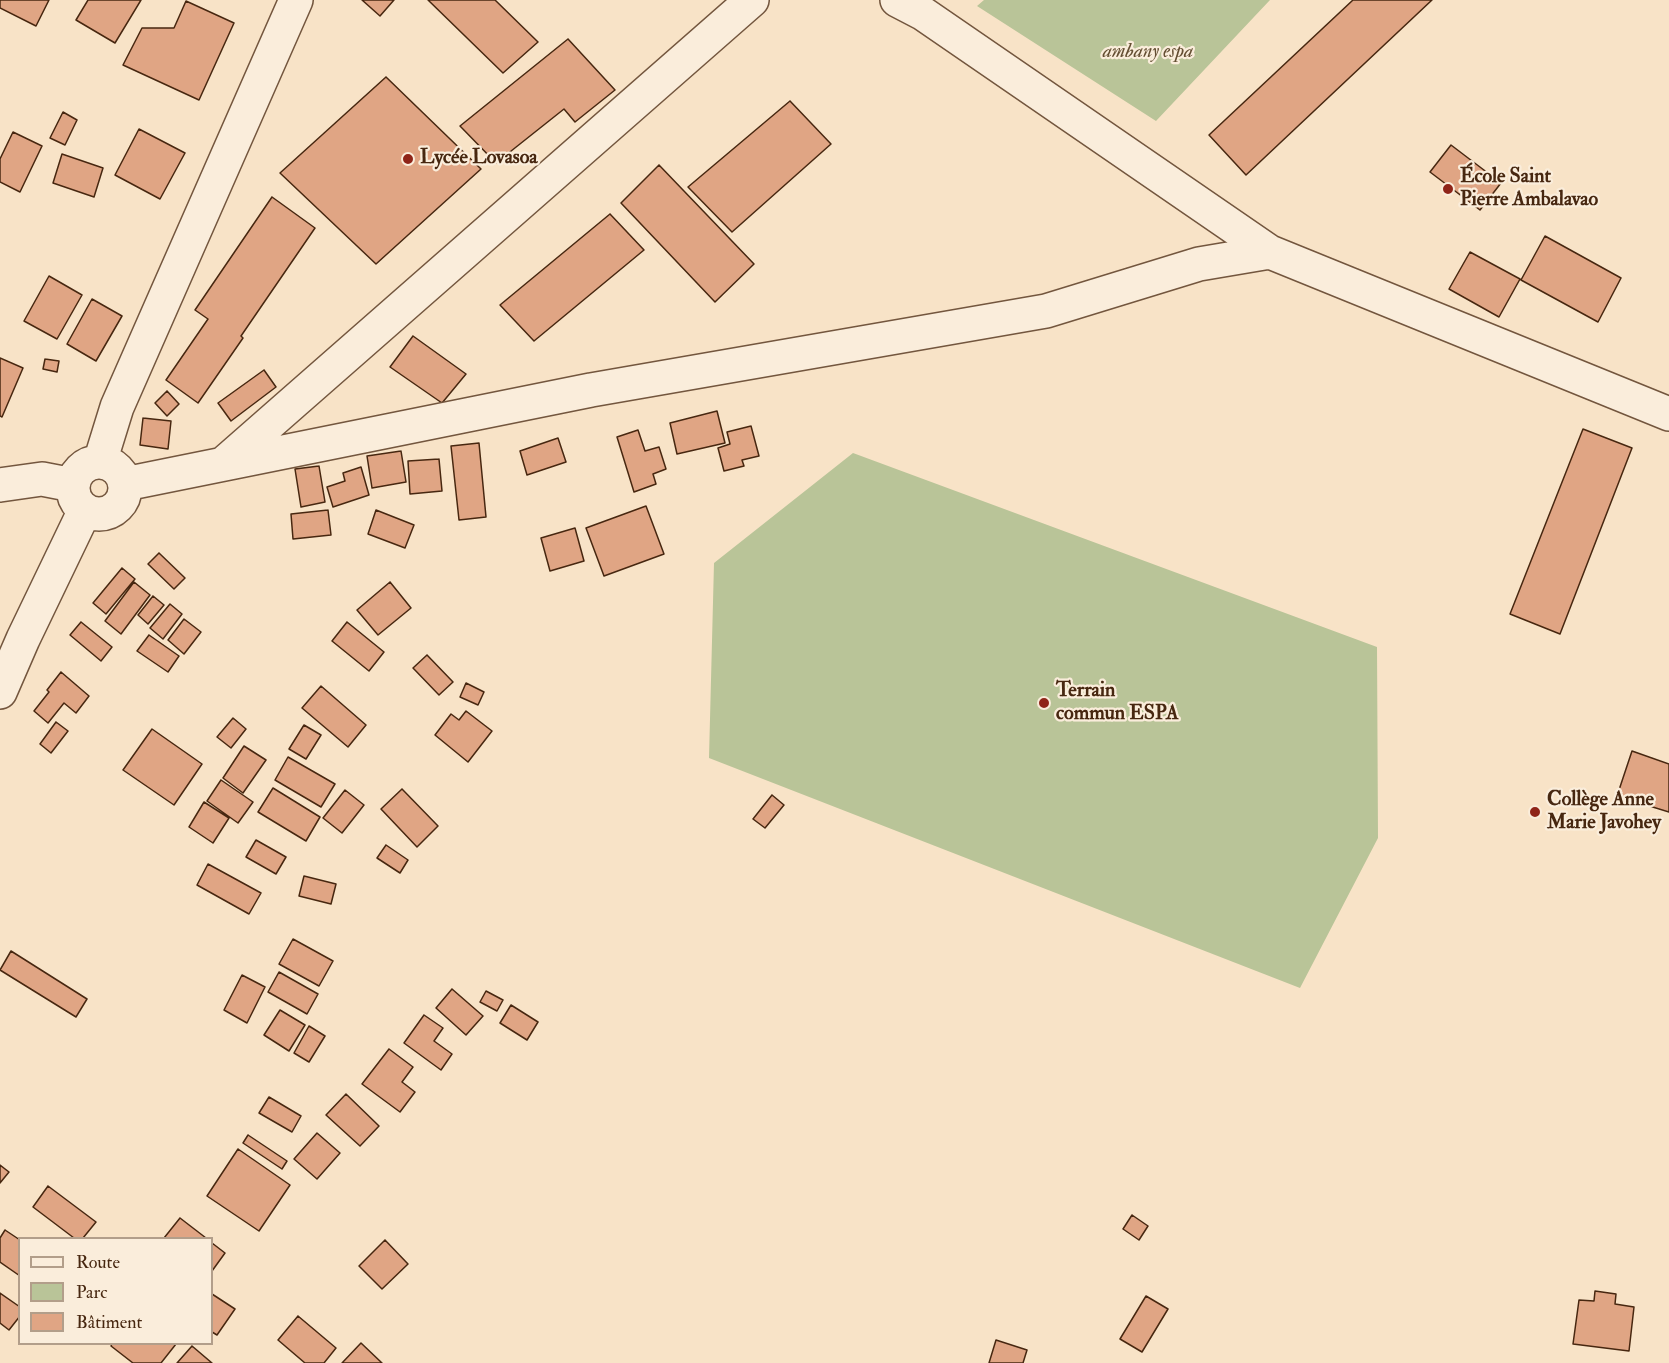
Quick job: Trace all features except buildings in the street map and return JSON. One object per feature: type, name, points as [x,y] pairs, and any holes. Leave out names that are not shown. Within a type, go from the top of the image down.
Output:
[{"type":"street","points":[[100,462],[117,407],[296,0]]},
{"type":"street","points":[[221,465],[752,0]]},
{"type":"street","points":[[918,4],[1270,252],[1669,414]]},
{"type":"street","points":[[125,484],[591,390],[1046,311],[1200,264],[1270,252]]},
{"type":"street","points":[[0,485],[42,479],[79,498],[96,515],[108,513],[118,507],[125,496],[125,484],[121,473],[111,465],[100,462],[87,464],[78,473],[79,498],[12,649],[0,692]]},
{"type":"green space","name":"ambany espa","points":[[984,0],[1270,0],[1156,121],[977,6]]},
{"type":"green space","name":"Terrain commun ESPA","points":[[853,453],[1377,647],[1378,838],[1300,988],[709,758],[714,563]]},
{"type":"place","name":"Lycée Lovasoa","points":[[408,159]]},
{"type":"place","name":"École Saint Pierre Ambalavao","points":[[1448,189]]},
{"type":"place","name":"Terrain commun ESPA","points":[[1044,703]]},
{"type":"place","name":"Collège Anne Marie Javohey","points":[[1535,812]]}]
